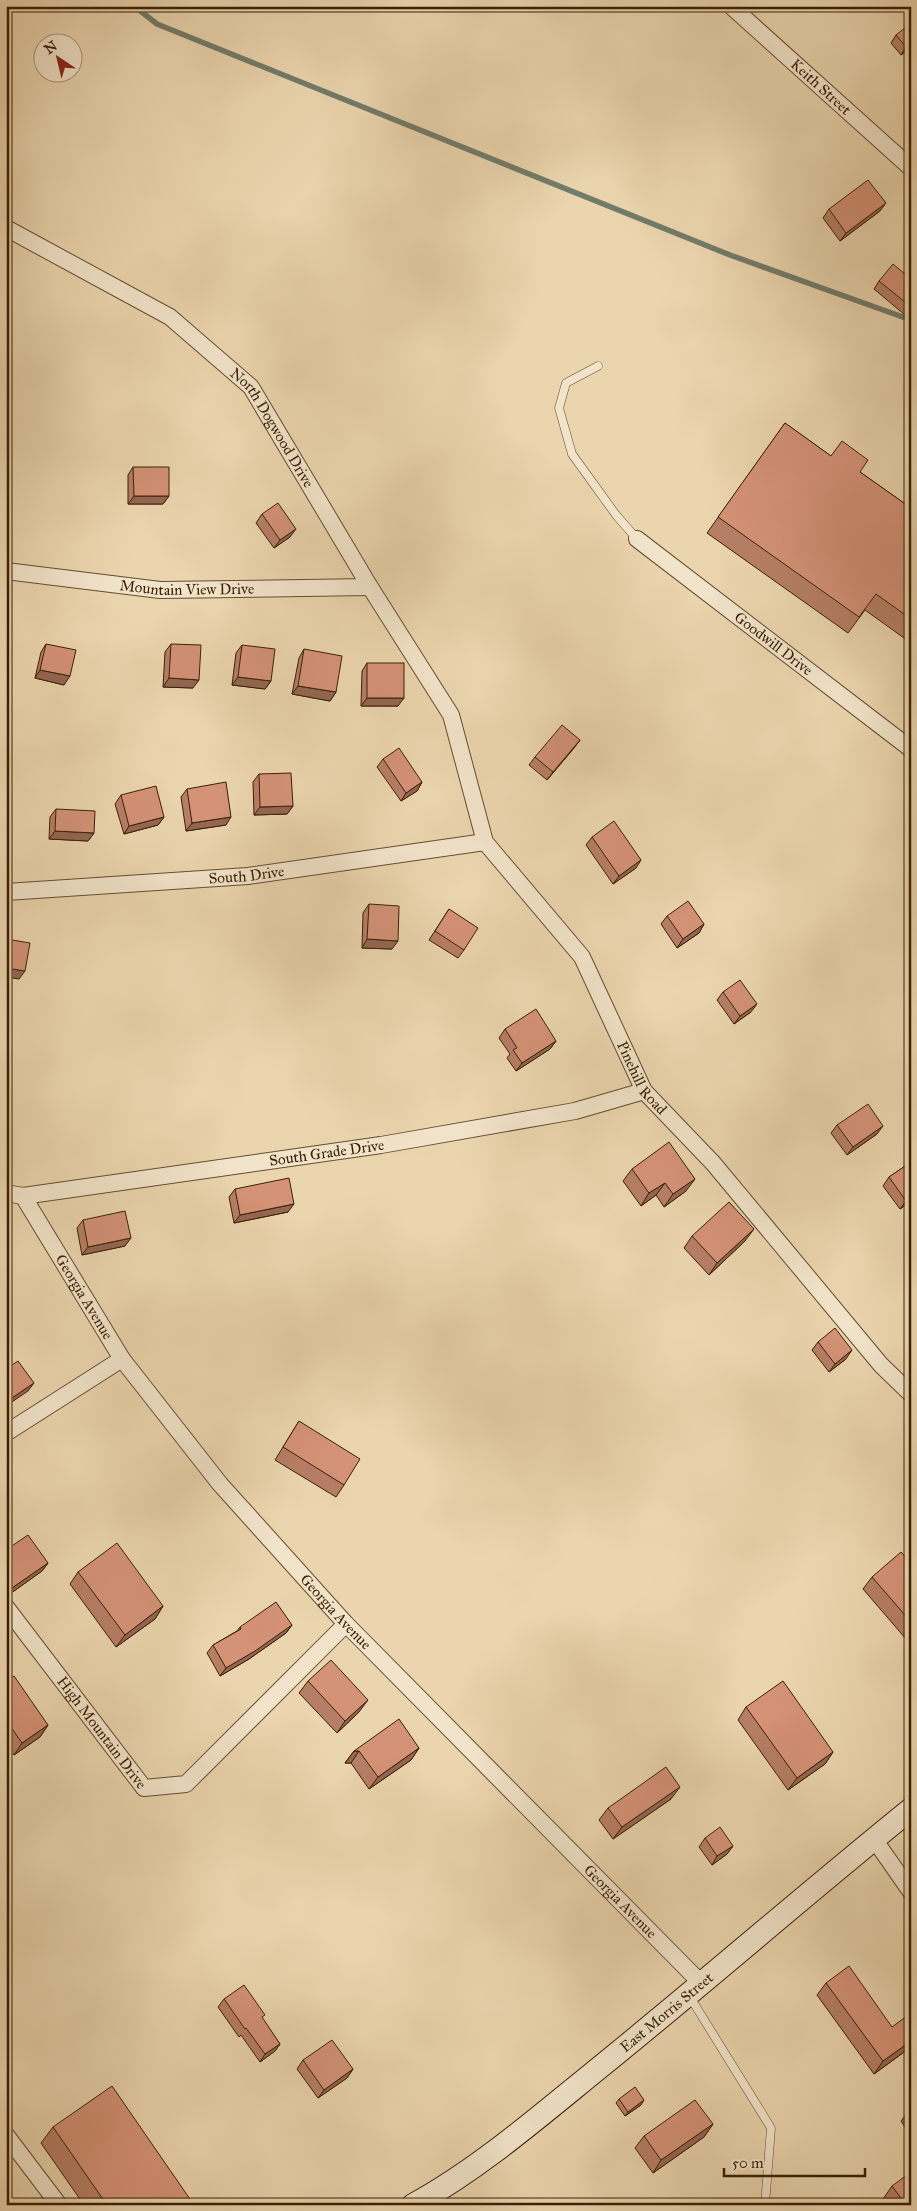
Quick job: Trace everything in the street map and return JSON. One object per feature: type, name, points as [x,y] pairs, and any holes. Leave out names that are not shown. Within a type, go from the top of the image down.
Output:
[{"type":"main road","name":"East Morris Street","points":[[413,2205],[444,2188],[541,2114],[696,1989],[911,1809]]},
{"type":"street","name":"Keith Street","points":[[730,6],[911,168]]},
{"type":"street","name":"North Dogwood Drive","points":[[6,228],[170,317],[251,387],[370,587],[451,715]]},
{"type":"street","name":"Goodwill Drive","points":[[636,539],[911,749]]},
{"type":"street","name":"Mountain View Drive","points":[[6,571],[160,590],[370,587]]},
{"type":"street","name":"Pinehill Road","points":[[451,715],[485,842],[582,957],[644,1091],[713,1162],[881,1365],[911,1394]]},
{"type":"street","name":"South Drive","points":[[6,892],[248,876],[485,842]]},
{"type":"street","name":"South Grade Drive","points":[[6,1193],[23,1196],[381,1145],[575,1111],[644,1091]]},
{"type":"street","name":"Georgia Avenue","points":[[23,1196],[122,1359],[220,1484],[346,1624],[696,1989]]},
{"type":"street","points":[[6,1433],[122,1359]]},
{"type":"street","name":"High Mountain Drive","points":[[6,1607],[144,1788],[186,1784],[346,1624]]},
{"type":"street","points":[[874,1839],[911,1892]]},
{"type":"street","points":[[6,2134],[59,2205]]},
{"type":"lane","points":[[598,366],[566,383],[559,408],[572,454],[616,515],[636,539]]},
{"type":"lane","points":[[696,1989],[771,2128],[765,2205]]},
{"type":"building","points":[[911,23],[911,44],[906,47],[896,35]]},
{"type":"building","points":[[868,180],[886,203],[846,233],[829,209]]},
{"type":"building","points":[[893,264],[911,279],[911,307],[879,281]]},
{"type":"building","points":[[785,423],[831,456],[842,441],[868,460],[860,472],[911,508],[911,619],[876,594],[859,617],[718,517]]},
{"type":"building","points":[[133,467],[169,467],[169,496],[134,496]]},
{"type":"building","points":[[278,503],[296,529],[280,540],[262,514]]},
{"type":"building","points":[[6,641],[10,643],[6,653]]},
{"type":"building","points":[[46,644],[76,650],[70,676],[40,670]]},
{"type":"building","points":[[171,644],[201,645],[199,680],[169,678]]},
{"type":"building","points":[[242,645],[275,649],[271,681],[238,677]]},
{"type":"building","points":[[304,649],[342,656],[336,692],[298,686]]},
{"type":"building","points":[[367,663],[404,663],[404,698],[367,698]]},
{"type":"building","points":[[562,725],[580,740],[553,772],[535,757]]},
{"type":"building","points":[[399,748],[422,782],[406,793],[383,759]]},
{"type":"building","points":[[291,773],[293,806],[260,807],[259,774]]},
{"type":"building","points":[[226,782],[231,817],[192,823],[187,789]]},
{"type":"building","points":[[156,786],[164,817],[129,826],[121,795]]},
{"type":"building","points":[[56,809],[95,811],[94,833],[55,831]]},
{"type":"building","points":[[614,821],[641,860],[619,876],[592,837]]},
{"type":"building","points":[[688,901],[704,924],[683,939],[667,916]]},
{"type":"building","points":[[369,904],[399,906],[398,941],[367,939]]},
{"type":"building","points":[[449,909],[478,928],[464,950],[435,931]]},
{"type":"building","points":[[6,939],[30,943],[25,971],[6,968]]},
{"type":"building","points":[[740,980],[757,1004],[740,1016],[723,992]]},
{"type":"building","points":[[536,1009],[556,1041],[522,1063],[513,1050],[517,1048],[505,1029]]},
{"type":"building","points":[[868,1104],[883,1126],[853,1147],[837,1125]]},
{"type":"building","points":[[669,1142],[695,1179],[673,1194],[665,1183],[649,1193],[632,1169]]},
{"type":"building","points":[[911,1162],[911,1197],[906,1201],[889,1177]]},
{"type":"building","points":[[289,1178],[294,1204],[240,1215],[235,1189]]},
{"type":"building","points":[[729,1202],[754,1229],[717,1263],[692,1236]]},
{"type":"building","points":[[125,1211],[131,1238],[88,1247],[83,1220]]},
{"type":"building","points":[[835,1328],[852,1350],[835,1364],[818,1342]]},
{"type":"building","points":[[18,1361],[34,1383],[6,1402],[6,1369]]},
{"type":"building","points":[[299,1421],[360,1459],[344,1485],[283,1447]]},
{"type":"building","points":[[28,1535],[48,1563],[12,1588],[6,1579],[6,1550]]},
{"type":"building","points":[[117,1543],[163,1606],[125,1635],[78,1572]]},
{"type":"building","points":[[901,1552],[911,1563],[911,1622],[872,1577]]},
{"type":"building","points":[[276,1602],[292,1625],[255,1651],[226,1668],[213,1645],[241,1629],[240,1627]]},
{"type":"building","points":[[331,1660],[368,1700],[345,1721],[308,1681]]},
{"type":"building","points":[[14,1676],[48,1725],[22,1743],[6,1720],[6,1681]]},
{"type":"building","points":[[783,1681],[833,1752],[797,1778],[746,1707]]},
{"type":"building","points":[[399,1719],[419,1748],[378,1777],[359,1751],[354,1751]]},
{"type":"building","points":[[666,1767],[680,1787],[622,1827],[608,1808]]},
{"type":"building","points":[[720,1827],[733,1846],[717,1856],[705,1838]]},
{"type":"building","points":[[849,1966],[892,2027],[911,2013],[911,2041],[883,2061],[826,1983]]},
{"type":"building","points":[[244,1985],[265,2015],[262,2017],[280,2044],[265,2054],[224,1999]]},
{"type":"building","points":[[332,2040],[353,2069],[324,2090],[303,2060]]},
{"type":"building","points":[[112,2086],[194,2205],[107,2205],[53,2127]]},
{"type":"building","points":[[635,2087],[644,2100],[628,2112],[619,2099]]},
{"type":"building","points":[[695,2100],[713,2124],[661,2160],[644,2136]]},
{"type":"building","points":[[911,2172],[911,2205],[906,2205],[892,2186]]},
{"type":"waterway","points":[[134,6],[157,24],[730,255],[911,320]]}]
